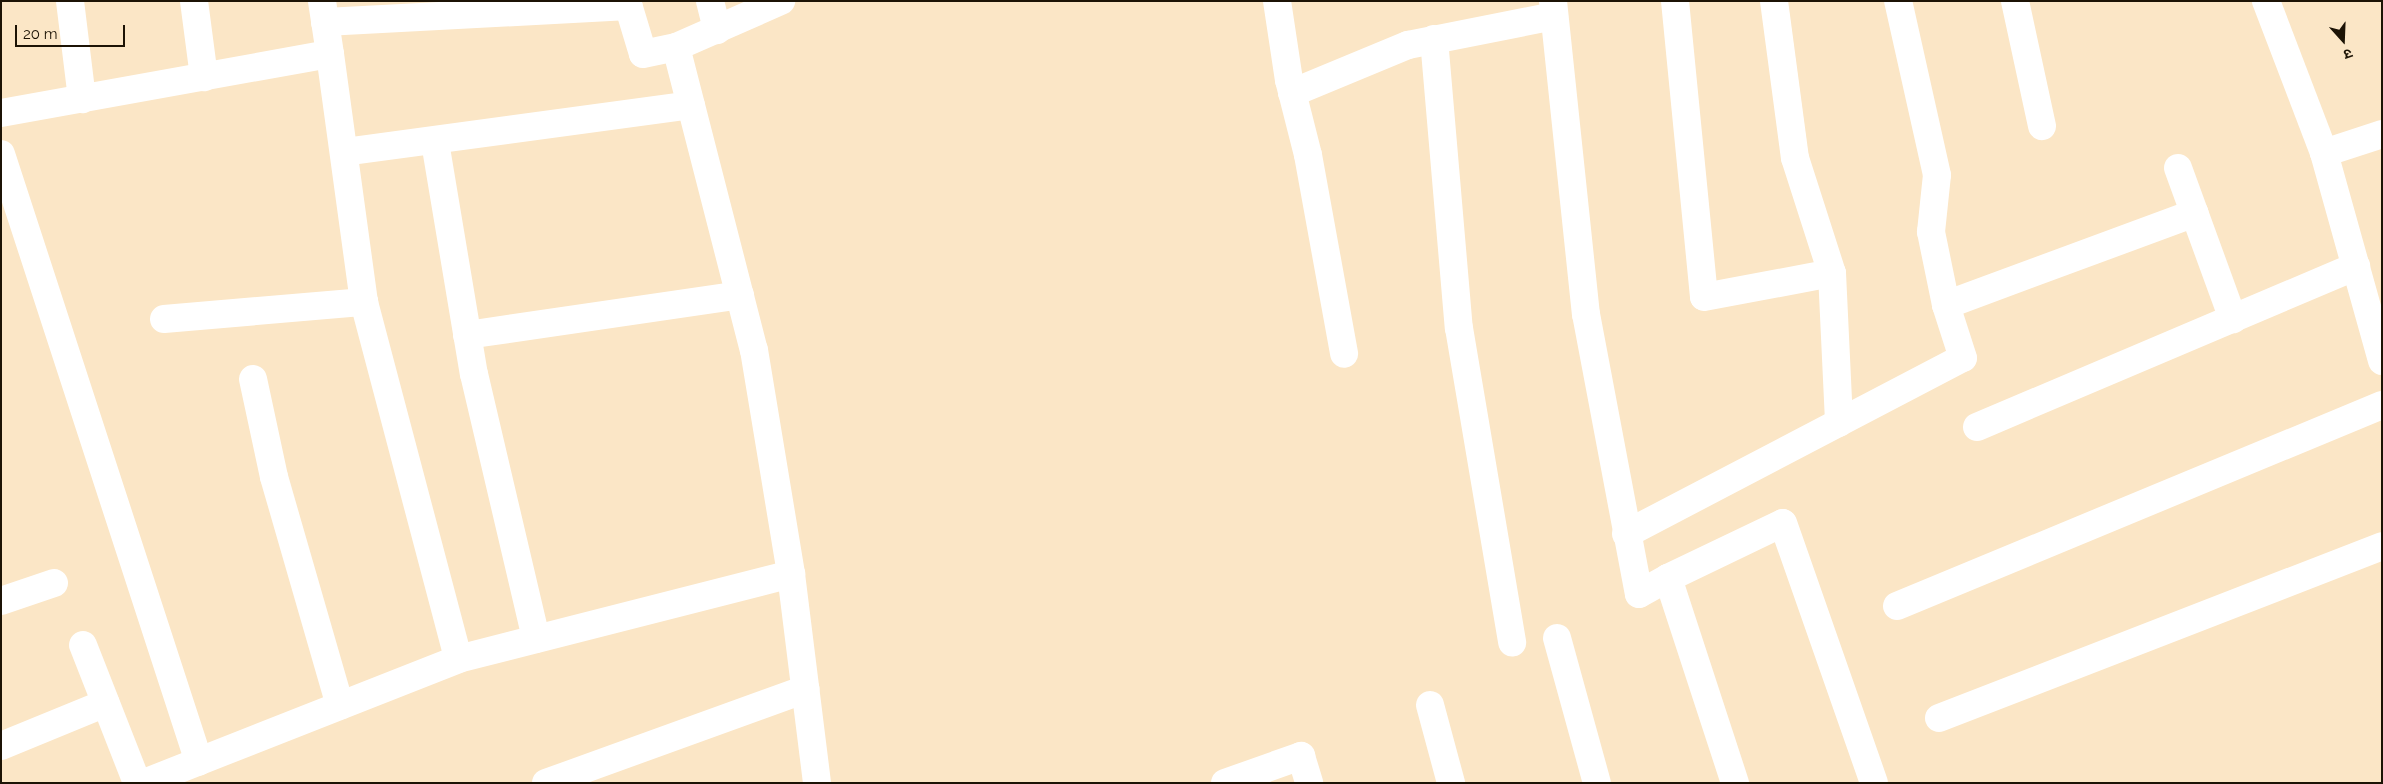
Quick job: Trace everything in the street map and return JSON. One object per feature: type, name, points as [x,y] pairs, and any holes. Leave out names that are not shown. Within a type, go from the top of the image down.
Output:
[{"type":"street","points":[[70,1],[82,99]]},
{"type":"street","points":[[194,1],[204,77]]},
{"type":"street","points":[[710,1],[717,30]]},
{"type":"street","points":[[458,659],[364,302],[323,12],[628,4],[643,54],[676,47],[781,1]]},
{"type":"street","points":[[1674,1],[1704,297],[1832,273]]},
{"type":"street","points":[[1774,1],[1795,158],[1832,273],[1839,423]]},
{"type":"street","points":[[1626,534],[1963,358],[1946,305],[1931,232],[1937,176],[1898,1]]},
{"type":"street","points":[[2015,1],[2042,126]]},
{"type":"street","points":[[2266,1],[2324,153],[2366,278],[2382,361]]},
{"type":"street","points":[[1278,7],[1292,93],[1308,155],[1344,354]]},
{"type":"street","points":[[1292,93],[1408,45],[1554,9],[1586,314],[1626,534],[1639,594],[1783,522],[1874,783]]},
{"type":"street","points":[[1434,40],[1459,328],[1512,643]]},
{"type":"street","points":[[676,47],[754,350],[791,574],[817,783]]},
{"type":"street","points":[[1,113],[330,54]]},
{"type":"street","points":[[344,152],[434,142],[691,105]]},
{"type":"street","points":[[2324,153],[2382,134]]},
{"type":"street","points":[[434,142],[467,335],[536,639]]},
{"type":"street","points":[[1,154],[199,762]]},
{"type":"street","points":[[2178,168],[2233,319]]},
{"type":"street","points":[[1946,305],[2195,213]]},
{"type":"street","points":[[1978,427],[2233,319],[2366,278]]},
{"type":"street","points":[[467,335],[740,295]]},
{"type":"street","points":[[164,319],[364,302]]},
{"type":"street","points":[[253,379],[274,477],[340,706]]},
{"type":"street","points":[[1896,606],[2382,405]]},
{"type":"street","points":[[1939,718],[2382,546]]},
{"type":"street","points":[[144,783],[458,659],[791,574]]},
{"type":"street","points":[[1668,578],[1735,783]]},
{"type":"street","points":[[1,601],[54,583]]},
{"type":"street","points":[[1557,638],[1598,783]]},
{"type":"street","points":[[83,645],[137,783]]},
{"type":"street","points":[[546,783],[805,689]]},
{"type":"street","points":[[1,746],[106,703]]},
{"type":"street","points":[[1430,705],[1451,783]]},
{"type":"street","points":[[1225,783],[1300,756],[1309,783]]}]
